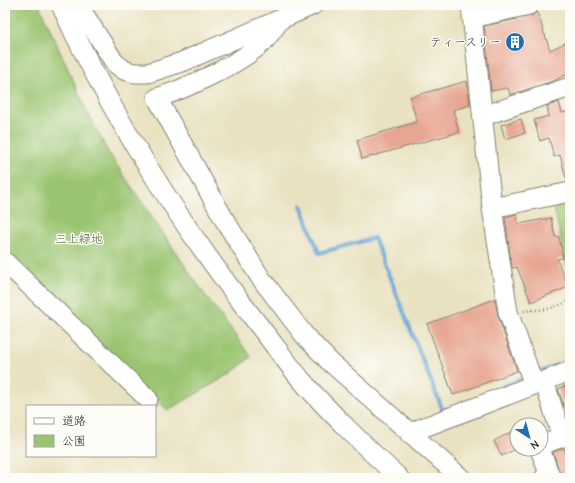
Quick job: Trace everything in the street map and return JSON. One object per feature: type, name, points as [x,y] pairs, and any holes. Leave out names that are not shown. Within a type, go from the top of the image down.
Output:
[{"type":"street","points":[[61,5],[80,48],[118,119],[180,217],[225,282],[303,381],[352,434],[399,478]]},
{"type":"street","points":[[78,5],[115,63],[124,70],[134,74],[148,73],[182,62],[313,5]]},
{"type":"street","points":[[529,5],[471,11],[492,208],[508,312],[562,437],[549,442]]},
{"type":"street","points":[[280,20],[264,40],[249,53],[196,83],[157,98],[224,219],[260,277],[305,336],[329,362],[461,478]]},
{"type":"street","points":[[483,116],[570,87]]},
{"type":"street","points":[[492,208],[570,192]]},
{"type":"street","points":[[5,262],[148,399]]},
{"type":"street","points":[[409,433],[570,371]]},
{"type":"street","points":[[543,457],[550,476],[544,478]]},
{"type":"path","points":[[508,312],[549,309],[570,301]]},
{"type":"green space","name":"三上緑地","points":[[5,5],[39,5],[86,109],[108,152],[200,288],[251,357],[230,374],[168,410],[5,270]]},
{"type":"green space","points":[[570,196],[570,279],[552,200]]},
{"type":"building","points":[[537,12],[550,50],[570,41],[570,73],[553,81],[510,95],[508,88],[491,91],[484,26],[531,16]]},
{"type":"building","points":[[467,81],[470,105],[453,110],[459,132],[362,159],[357,140],[417,122],[410,97]]},
{"type":"building","points":[[559,102],[562,113],[570,111],[570,177],[566,178],[560,155],[554,157],[549,138],[540,141],[534,120],[549,116],[547,106]]},
{"type":"building","points":[[521,119],[525,133],[505,139],[501,125]]},
{"type":"building","points":[[517,214],[518,224],[551,218],[555,237],[559,237],[563,258],[557,259],[568,287],[531,302],[517,267],[512,268],[505,217]]},
{"type":"building","points":[[495,299],[498,316],[517,371],[453,395],[427,324]]},
{"type":"building","points":[[565,386],[570,405],[564,407],[558,389]]},
{"type":"building","points":[[509,433],[509,452],[502,456],[494,441]]},
{"type":"building","points":[[564,448],[570,465],[570,478],[561,478],[553,452]]},
{"type":"waterway","points":[[301,205],[319,253],[374,238],[443,411],[447,409]]},
{"type":"waterway","points":[[535,374],[570,360]]},
{"type":"waterway","points":[[503,386],[527,377]]},
{"type":"place","name":"ティースリー","points":[[515,42]]}]
